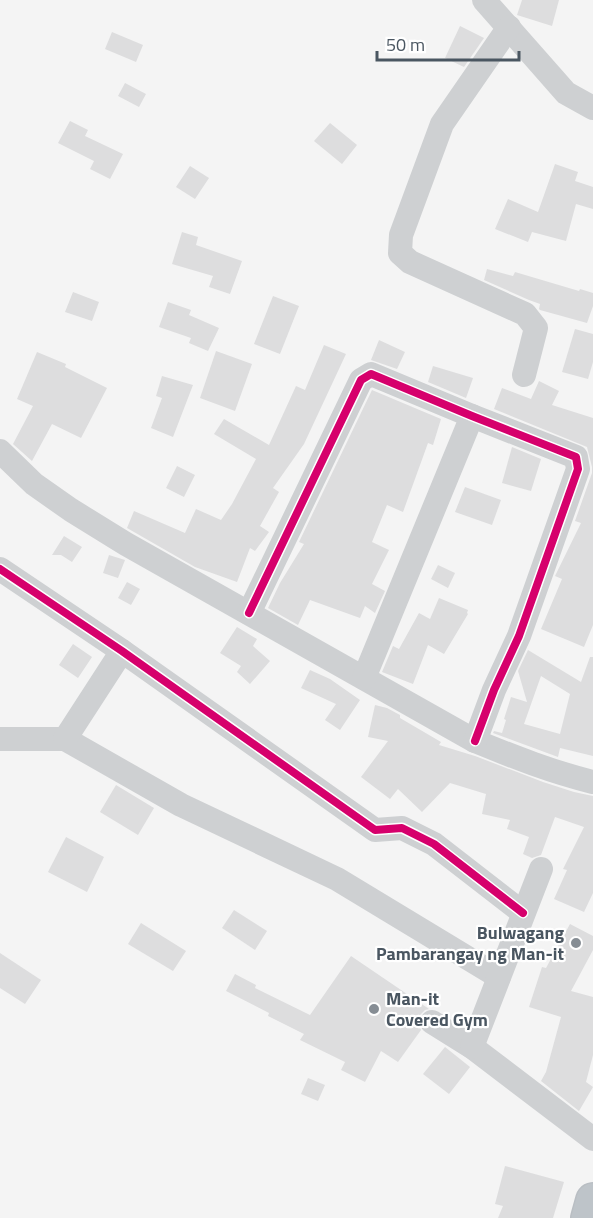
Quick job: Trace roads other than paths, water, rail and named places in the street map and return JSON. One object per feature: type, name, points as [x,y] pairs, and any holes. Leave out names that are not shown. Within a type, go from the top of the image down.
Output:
[{"type":"highway","points":[[588,1218],[593,1200]]},
{"type":"street","points":[[484,0],[566,93],[593,108]]},
{"type":"street","points":[[509,27],[442,124],[401,235],[400,253],[410,262],[525,314],[536,328],[524,375]]},
{"type":"street","points":[[249,613],[361,380],[371,374],[576,457],[578,469],[519,636],[494,690],[475,741]]},
{"type":"street","points":[[364,678],[472,416]]},
{"type":"street","points":[[0,451],[34,483],[71,510],[126,544],[475,741],[521,760],[593,782]]},
{"type":"street","points":[[0,569],[122,651],[375,830],[402,828],[434,844],[524,913]]},
{"type":"street","points":[[65,740],[122,651]]},
{"type":"street","points":[[0,739],[65,740],[181,805],[338,879],[499,977]]},
{"type":"street","points":[[472,1047],[541,869]]},
{"type":"street","points":[[432,1022],[472,1047],[593,1140]]},
{"type":"place","name":"Bulwagang Pambarangay ng Man-it","points":[[576,943]]},
{"type":"place","name":"Man-it Covered Gym","points":[[374,1009]]}]
